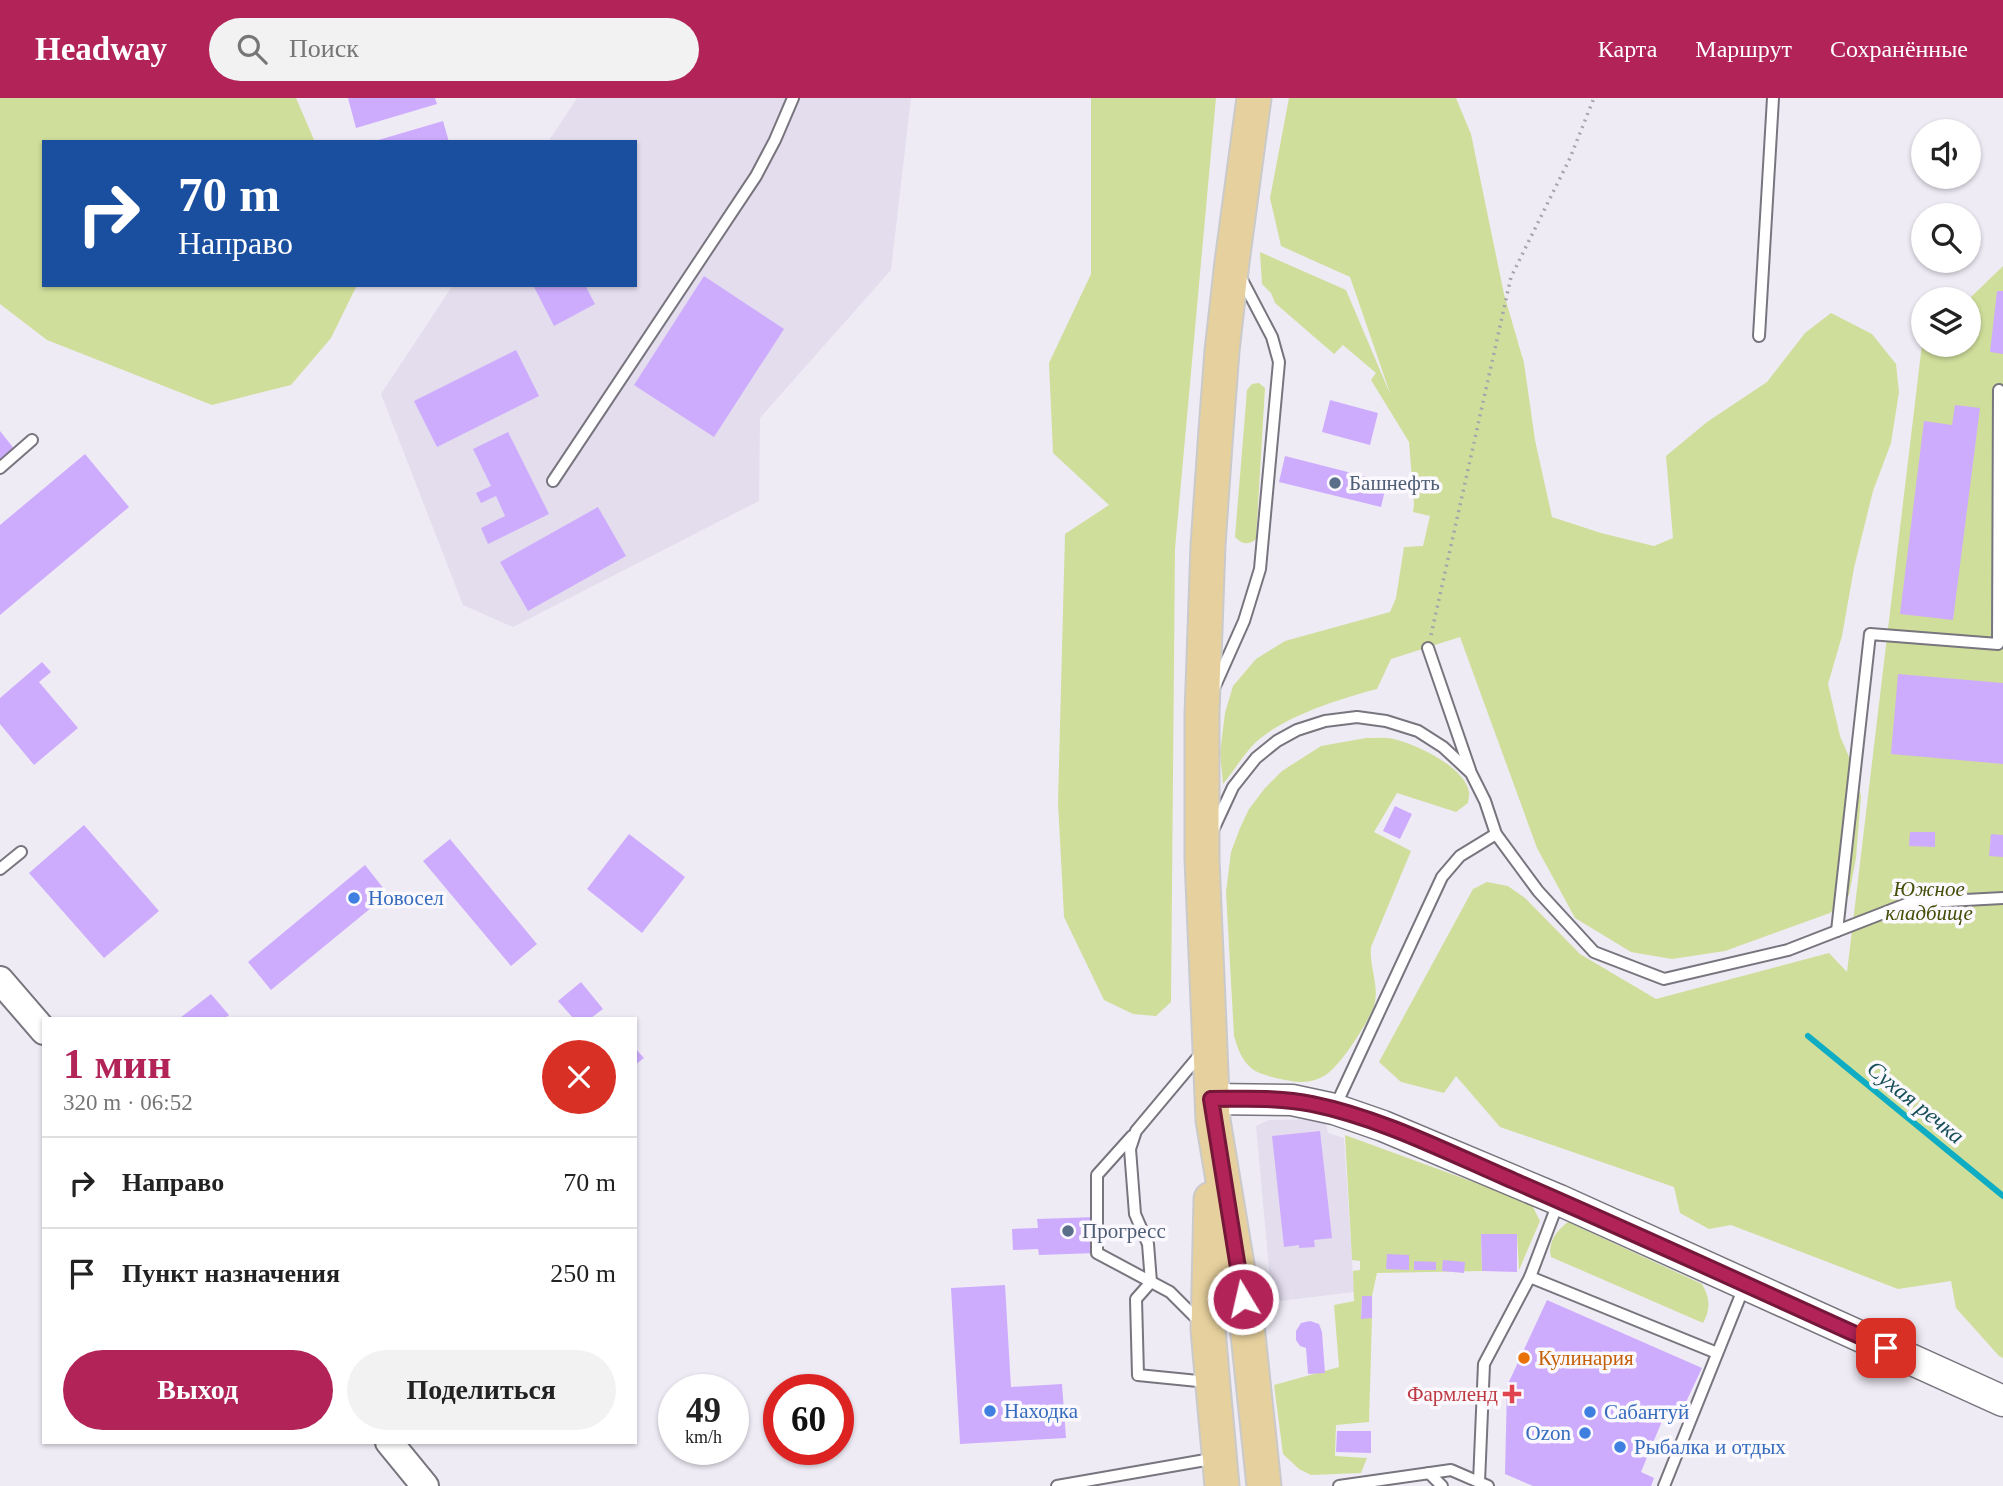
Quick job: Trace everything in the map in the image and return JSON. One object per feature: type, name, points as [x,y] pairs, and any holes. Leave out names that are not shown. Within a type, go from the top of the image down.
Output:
[{"type":"main road","points":[[1221,1472],[1208,1331],[1212,1109],[1202,859],[1202,714],[1208,545],[1222,351],[1254,98]]},
{"type":"main road","points":[[1212,1109],[1292,1100],[1334,1109],[1425,1142],[2003,1401]]},
{"type":"main road","points":[[1212,1109],[1247,1325],[1264,1486]]},
{"type":"street","points":[[0,979],[42,1029]]},
{"type":"street","points":[[391,1444],[425,1486]]},
{"type":"lane","points":[[553,481],[756,176],[793,98]]},
{"type":"lane","points":[[1759,336],[1773,98]]},
{"type":"lane","points":[[1202,714],[1244,621],[1260,569],[1279,362],[1272,337],[1232,262]]},
{"type":"lane","points":[[1837,931],[1870,634],[1998,645],[1999,390]]},
{"type":"lane","points":[[0,468],[32,440]]},
{"type":"lane","points":[[1428,648],[1471,773],[1496,834],[1538,891],[1594,952],[1664,979],[1788,950],[1909,903],[2003,898]]},
{"type":"lane","points":[[1202,859],[1233,787],[1256,758],[1287,735],[1325,721],[1357,717],[1386,721],[1418,731],[1443,747],[1471,773]]},
{"type":"lane","points":[[1334,1109],[1442,877],[1460,856],[1496,834]]},
{"type":"lane","points":[[0,869],[21,852]]},
{"type":"lane","points":[[1208,1331],[1170,1292],[1097,1253],[1097,1175],[1209,1043]]},
{"type":"lane","points":[[1136,1131],[1130,1149],[1135,1214],[1148,1244],[1151,1282],[1136,1299],[1138,1375],[1213,1383]]},
{"type":"lane","points":[[1339,1486],[1392,1482],[1451,1470],[1484,1484],[1484,1364],[1530,1277],[1559,1200]]},
{"type":"lane","points":[[1530,1277],[1717,1353]]},
{"type":"lane","points":[[1664,1486],[1745,1284]]},
{"type":"lane","points":[[1057,1486],[1221,1472]]},
{"type":"lane","points":[[1430,1473],[1442,1486]]},
{"type":"path","points":[[1428,648],[1511,277],[1570,158],[1594,98]]},
{"type":"shaded area","points":[[577,98],[911,98],[891,270],[760,418],[759,501],[513,627],[463,605],[381,394],[452,287],[637,287],[637,140],[549,140]]},
{"type":"shaded area","points":[[1325,1119],[1328,1133],[1344,1138],[1354,1292],[1272,1302],[1256,1126],[1269,1120]]},
{"type":"green space","points":[[0,98],[296,98],[314,140],[42,140],[42,287],[356,287],[331,338],[291,385],[212,405],[47,340],[0,304]]},
{"type":"green space","points":[[1091,98],[1216,98],[1175,549],[1171,1002],[1156,1016],[1133,1014],[1104,1000],[1064,917],[1058,802],[1065,534],[1109,505],[1053,453],[1049,363],[1091,274]]},
{"type":"green space","points":[[1289,98],[1456,98],[1471,134],[1504,294],[1524,363],[1535,440],[1552,517],[1654,546],[1673,538],[1666,456],[1707,422],[1767,382],[1805,333],[1831,313],[1872,334],[1896,364],[1899,392],[1891,443],[1873,491],[1854,568],[1842,636],[1828,684],[1840,736],[1853,766],[1861,796],[1856,858],[1849,895],[1830,913],[1725,951],[1672,959],[1631,952],[1575,918],[1537,848],[1460,637],[1391,659],[1377,689],[1328,704],[1279,726],[1253,745],[1223,784],[1220,753],[1225,713],[1233,686],[1256,659],[1285,641],[1390,612],[1396,598],[1404,547],[1423,546],[1430,516],[1413,512],[1409,442],[1371,380],[1376,373],[1343,345],[1334,354],[1275,303],[1271,293],[1262,284],[1260,252],[1346,290],[1391,396],[1350,277],[1281,246],[1270,198]]},
{"type":"green space","name":"Южное кладбище","points":[[2003,266],[2003,1358],[1956,1308],[1951,1281],[1898,1289],[1731,1225],[1709,1229],[1680,1213],[1674,1187],[1500,1127],[1456,1076],[1444,1093],[1401,1082],[1379,1062],[1473,889],[1487,882],[1508,886],[1525,898],[1580,954],[1656,999],[1829,953],[1847,972],[1920,357],[1981,357],[1981,287]]},
{"type":"green space","points":[[1259,383],[1265,388],[1256,539],[1245,543],[1235,537],[1247,390],[1252,384]]},
{"type":"green space","points":[[1366,738],[1394,739],[1438,758],[1466,783],[1468,803],[1456,812],[1397,793],[1374,832],[1411,851],[1371,947],[1376,999],[1371,1014],[1345,1055],[1324,1076],[1303,1082],[1268,1076],[1248,1065],[1240,1054],[1234,1036],[1226,892],[1231,852],[1249,809],[1282,771],[1321,746]]},
{"type":"green space","points":[[1345,1135],[1531,1203],[1540,1221],[1519,1270],[1517,1234],[1481,1235],[1482,1271],[1377,1273],[1372,1296],[1362,1296],[1361,1318],[1372,1318],[1369,1422],[1336,1425],[1335,1456],[1367,1458],[1361,1473],[1311,1475],[1299,1469],[1283,1454],[1274,1385],[1339,1367],[1334,1305],[1354,1301],[1353,1271],[1360,1270],[1360,1261],[1352,1260]]},
{"type":"green space","points":[[1568,1222],[1702,1284],[1708,1303],[1703,1323],[1551,1257],[1550,1247],[1554,1237]]},
{"type":"building","points":[[348,98],[435,98],[437,104],[356,128]]},
{"type":"building","points":[[443,121],[448,140],[378,140]]},
{"type":"building","points":[[704,276],[784,329],[714,437],[634,385]]},
{"type":"building","points":[[534,287],[586,287],[595,304],[554,326]]},
{"type":"building","points":[[1997,291],[2003,291],[2003,354],[1990,352]]},
{"type":"building","points":[[516,350],[539,396],[437,447],[414,401]]},
{"type":"building","points":[[1330,400],[1378,413],[1370,445],[1322,432]]},
{"type":"building","points":[[1955,405],[1980,408],[1953,620],[1900,614],[1924,421],[1952,425]]},
{"type":"building","points":[[0,431],[15,450],[2,461],[0,459]]},
{"type":"building","points":[[508,432],[549,514],[488,544],[481,528],[505,516],[496,496],[481,503],[476,493],[491,486],[473,449]]},
{"type":"building","points":[[85,454],[129,507],[0,615],[0,525]]},
{"type":"building","points":[[1285,456],[1387,482],[1381,507],[1279,482]]},
{"type":"building","points":[[598,507],[626,556],[528,611],[500,562]]},
{"type":"building","points":[[42,662],[51,672],[39,682],[78,728],[34,765],[0,724],[0,698]]},
{"type":"building","points":[[1898,674],[2003,683],[2003,764],[1891,754]]},
{"type":"building","points":[[1395,806],[1412,814],[1400,839],[1383,831]]},
{"type":"building","points":[[84,825],[159,911],[104,958],[29,873]]},
{"type":"building","points":[[1910,832],[1935,832],[1935,847],[1909,846]]},
{"type":"building","points":[[629,834],[685,877],[642,933],[587,889]]},
{"type":"building","points":[[1991,834],[2003,835],[2003,857],[1989,856]]},
{"type":"building","points":[[450,839],[537,944],[511,966],[423,861]]},
{"type":"building","points":[[365,865],[388,894],[271,990],[248,962]]},
{"type":"building","points":[[581,982],[603,1009],[592,1017],[572,1017],[558,1001]]},
{"type":"building","points":[[211,994],[229,1015],[226,1017],[181,1017]]},
{"type":"building","points":[[637,1050],[644,1058],[637,1063]]},
{"type":"building","points":[[1320,1131],[1332,1238],[1314,1240],[1315,1247],[1284,1247],[1272,1136]]},
{"type":"building","points":[[1096,1217],[1097,1253],[1039,1255],[1038,1249],[1013,1250],[1012,1229],[1038,1228],[1037,1219]]},
{"type":"building","points":[[1481,1234],[1517,1234],[1517,1272],[1482,1271]]},
{"type":"building","points":[[1387,1254],[1409,1255],[1409,1270],[1386,1269]]},
{"type":"building","points":[[1443,1260],[1465,1262],[1464,1273],[1442,1271]]},
{"type":"building","points":[[1414,1261],[1436,1262],[1436,1270],[1414,1270]]},
{"type":"building","points":[[1005,1285],[1011,1387],[1062,1384],[1066,1438],[960,1444],[951,1288]]},
{"type":"building","points":[[1362,1296],[1372,1296],[1372,1318],[1361,1319]]},
{"type":"building","points":[[1547,1300],[1702,1368],[1679,1417],[1667,1409],[1641,1472],[1654,1478],[1651,1486],[1533,1486],[1505,1474],[1507,1386]]},
{"type":"building","points":[[1310,1321],[1319,1324],[1322,1332],[1325,1373],[1308,1374],[1306,1348],[1300,1346],[1296,1340],[1296,1331],[1301,1323]]},
{"type":"building","points":[[1337,1431],[1371,1431],[1371,1453],[1336,1452]]},
{"type":"waterway","name":"Сухая речка","points":[[1808,1036],[2003,1196]]},
{"type":"place","name":"Башнефть","points":[[1335,483]]},
{"type":"place","name":"Новосел","points":[[354,898]]},
{"type":"place","name":"Прогресс","points":[[1068,1231]]},
{"type":"place","name":"Кулинария","points":[[1524,1358]]},
{"type":"place","name":"Фармленд","points":[[1512,1394]]},
{"type":"place","name":"Находка","points":[[990,1411]]},
{"type":"place","name":"Сабантуй","points":[[1590,1412]]},
{"type":"place","name":"Ozon","points":[[1585,1433]]},
{"type":"place","name":"Рыбалка и отдых","points":[[1620,1447]]},
{"type":"route","points":[[1243,1299],[1211,1099],[1292,1100],[1334,1109],[1383,1126],[1559,1200],[1886,1348]]}]
